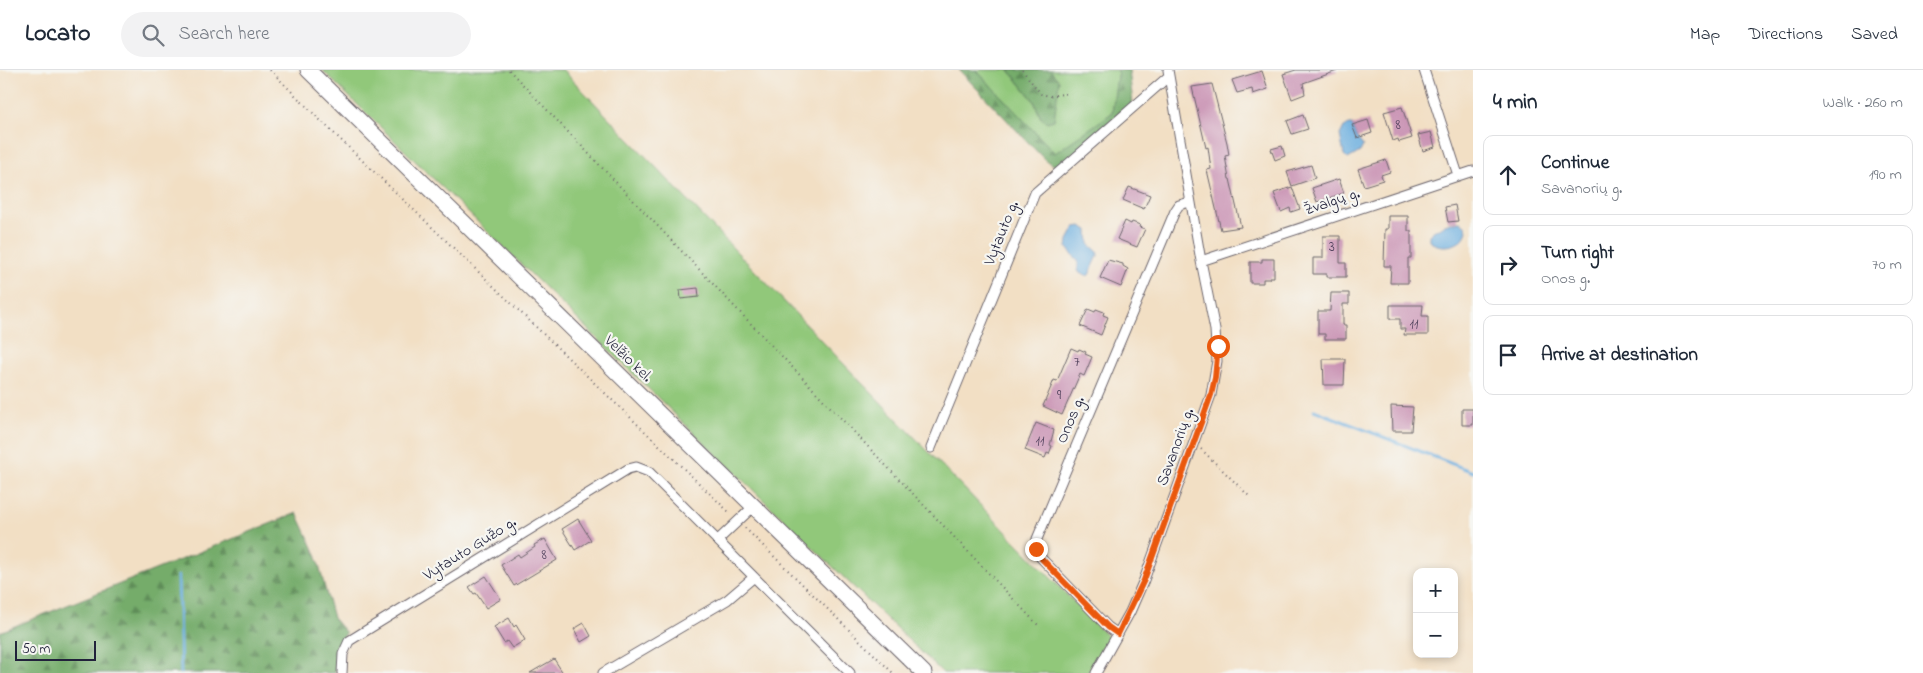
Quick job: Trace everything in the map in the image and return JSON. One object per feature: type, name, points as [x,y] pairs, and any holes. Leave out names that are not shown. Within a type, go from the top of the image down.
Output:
[{"type":"main road","name":"Velžio kel.","points":[[308,70],[924,673]]},
{"type":"street","points":[[1424,70],[1458,175]]},
{"type":"street","name":"Savanorių g.","points":[[1096,673],[1118,634],[1144,580],[1211,395],[1217,361],[1215,330],[1190,202],[1168,72]]},
{"type":"street","name":"Vytauto g.","points":[[931,448],[1035,193],[1168,72]]},
{"type":"street","name":"Žvalgų g.","points":[[1201,262],[1473,171]]},
{"type":"street","name":"Onos g.","points":[[1118,634],[1108,627],[1041,558],[1036,549],[1036,539],[1175,211],[1179,205],[1190,202]]},
{"type":"street","name":"Vytauto Gužo g.","points":[[342,673],[343,654],[349,641],[628,468],[636,466],[649,472],[718,540]]},
{"type":"street","points":[[754,506],[718,540],[850,673]]},
{"type":"street","points":[[603,673],[727,600],[754,577]]},
{"type":"path","points":[[270,70],[893,673]]},
{"type":"path","points":[[509,70],[1038,625]]},
{"type":"path","points":[[1022,70],[1041,94],[1050,96],[1070,93]]},
{"type":"path","points":[[1194,442],[1250,497]]},
{"type":"green space","points":[[322,70],[563,70],[1108,637],[1088,673],[943,673]]},
{"type":"green space","points":[[959,70],[976,70],[1055,153],[1112,113],[1118,70],[1129,70],[1133,103],[1058,167],[1046,161]]},
{"type":"green space","points":[[976,70],[1009,70],[1034,101],[1041,118],[1059,81],[1050,70],[1118,70],[1112,113],[1055,154]]},
{"type":"green space","points":[[1009,70],[1050,70],[1059,81],[1054,120],[1047,122],[1041,118],[1034,101]]},
{"type":"green space","points":[[297,513],[316,554],[333,618],[346,633],[339,644],[335,673],[0,673],[0,632]]},
{"type":"water","points":[[1352,125],[1357,138],[1363,146],[1360,152],[1348,159],[1344,155],[1340,135],[1344,127]]},
{"type":"water","points":[[1460,221],[1466,226],[1467,231],[1461,241],[1445,246],[1429,241],[1429,235],[1435,230]]},
{"type":"water","points":[[1081,226],[1088,230],[1089,244],[1098,252],[1098,256],[1087,276],[1078,271],[1078,261],[1067,248],[1068,240],[1075,227]]},
{"type":"building","points":[[1296,70],[1337,71],[1303,83],[1305,94],[1292,99],[1283,74]]},
{"type":"building","points":[[1262,71],[1268,89],[1253,94],[1252,89],[1237,93],[1232,80]]},
{"type":"building","points":[[1212,84],[1227,143],[1229,155],[1225,156],[1241,227],[1221,230],[1207,170],[1211,169],[1208,147],[1206,148],[1192,87]]},
{"type":"building","points":[[1402,107],[1412,138],[1399,142],[1398,139],[1393,141],[1384,112]]},
{"type":"building","points":[[1303,115],[1308,129],[1292,134],[1287,121]]},
{"type":"building","points":[[1368,120],[1372,133],[1357,138],[1352,125]]},
{"type":"building","points":[[1431,132],[1435,147],[1423,151],[1418,135]]},
{"type":"building","points":[[1282,146],[1285,156],[1275,160],[1271,149]]},
{"type":"building","points":[[1386,160],[1390,172],[1381,175],[1383,180],[1364,186],[1358,169]]},
{"type":"building","points":[[1311,165],[1315,178],[1292,186],[1287,172]]},
{"type":"building","points":[[1339,179],[1344,193],[1317,202],[1312,188]]},
{"type":"building","points":[[1129,187],[1150,195],[1144,209],[1123,200]]},
{"type":"building","points":[[1292,187],[1300,209],[1291,212],[1290,208],[1281,212],[1274,193]]},
{"type":"building","points":[[1455,205],[1458,221],[1448,222],[1445,207]]},
{"type":"building","points":[[1388,216],[1408,216],[1408,231],[1411,231],[1411,258],[1408,258],[1408,283],[1390,283],[1391,266],[1384,266],[1385,229],[1388,229]]},
{"type":"building","points":[[1125,221],[1140,225],[1139,227],[1145,229],[1137,247],[1117,239]]},
{"type":"building","points":[[1323,236],[1340,236],[1340,263],[1346,263],[1346,277],[1327,277],[1327,274],[1313,274],[1313,258],[1323,258]]},
{"type":"building","points":[[1262,259],[1274,259],[1274,277],[1263,279],[1263,283],[1250,283],[1250,262],[1262,262]]},
{"type":"building","points":[[1108,260],[1123,264],[1128,269],[1121,287],[1100,278]]},
{"type":"building","points":[[698,288],[699,297],[681,299],[680,290]]},
{"type":"building","points":[[1331,293],[1349,293],[1349,304],[1343,304],[1343,325],[1346,325],[1346,339],[1325,339],[1325,334],[1318,334],[1318,311],[1330,311]]},
{"type":"building","points":[[1390,305],[1423,305],[1422,316],[1428,316],[1428,335],[1404,335],[1405,329],[1400,329],[1400,319],[1390,319]]},
{"type":"building","points":[[1088,309],[1095,312],[1096,309],[1104,312],[1103,315],[1108,317],[1101,335],[1080,326]]},
{"type":"building","points":[[1071,348],[1086,352],[1085,354],[1092,357],[1084,376],[1080,374],[1062,415],[1043,406],[1054,380],[1057,381]]},
{"type":"building","points":[[1323,359],[1345,359],[1344,385],[1324,385]]},
{"type":"building","points":[[1391,406],[1413,407],[1411,431],[1392,431]]},
{"type":"building","points":[[1462,409],[1473,409],[1473,425],[1462,425]]},
{"type":"building","points":[[1036,423],[1054,430],[1050,445],[1052,446],[1045,458],[1025,450]]},
{"type":"building","points":[[578,519],[591,540],[575,550],[562,529]]},
{"type":"building","points":[[545,539],[557,560],[514,586],[501,565],[518,554],[520,557],[535,547],[534,545]]},
{"type":"building","points":[[486,576],[501,599],[486,608],[476,593],[474,594],[469,587]]},
{"type":"building","points":[[509,618],[514,627],[516,625],[525,640],[512,648],[507,641],[504,643],[494,627]]},
{"type":"building","points":[[584,623],[591,636],[581,642],[574,629]]},
{"type":"building","points":[[554,659],[563,673],[530,673]]},
{"type":"waterway","points":[[1314,410],[1473,472]]},
{"type":"waterway","points":[[178,576],[181,673]]},
{"type":"route","points":[[1036,549],[1041,558],[1108,627],[1118,634],[1144,580],[1211,395],[1215,378],[1218,346]]}]
